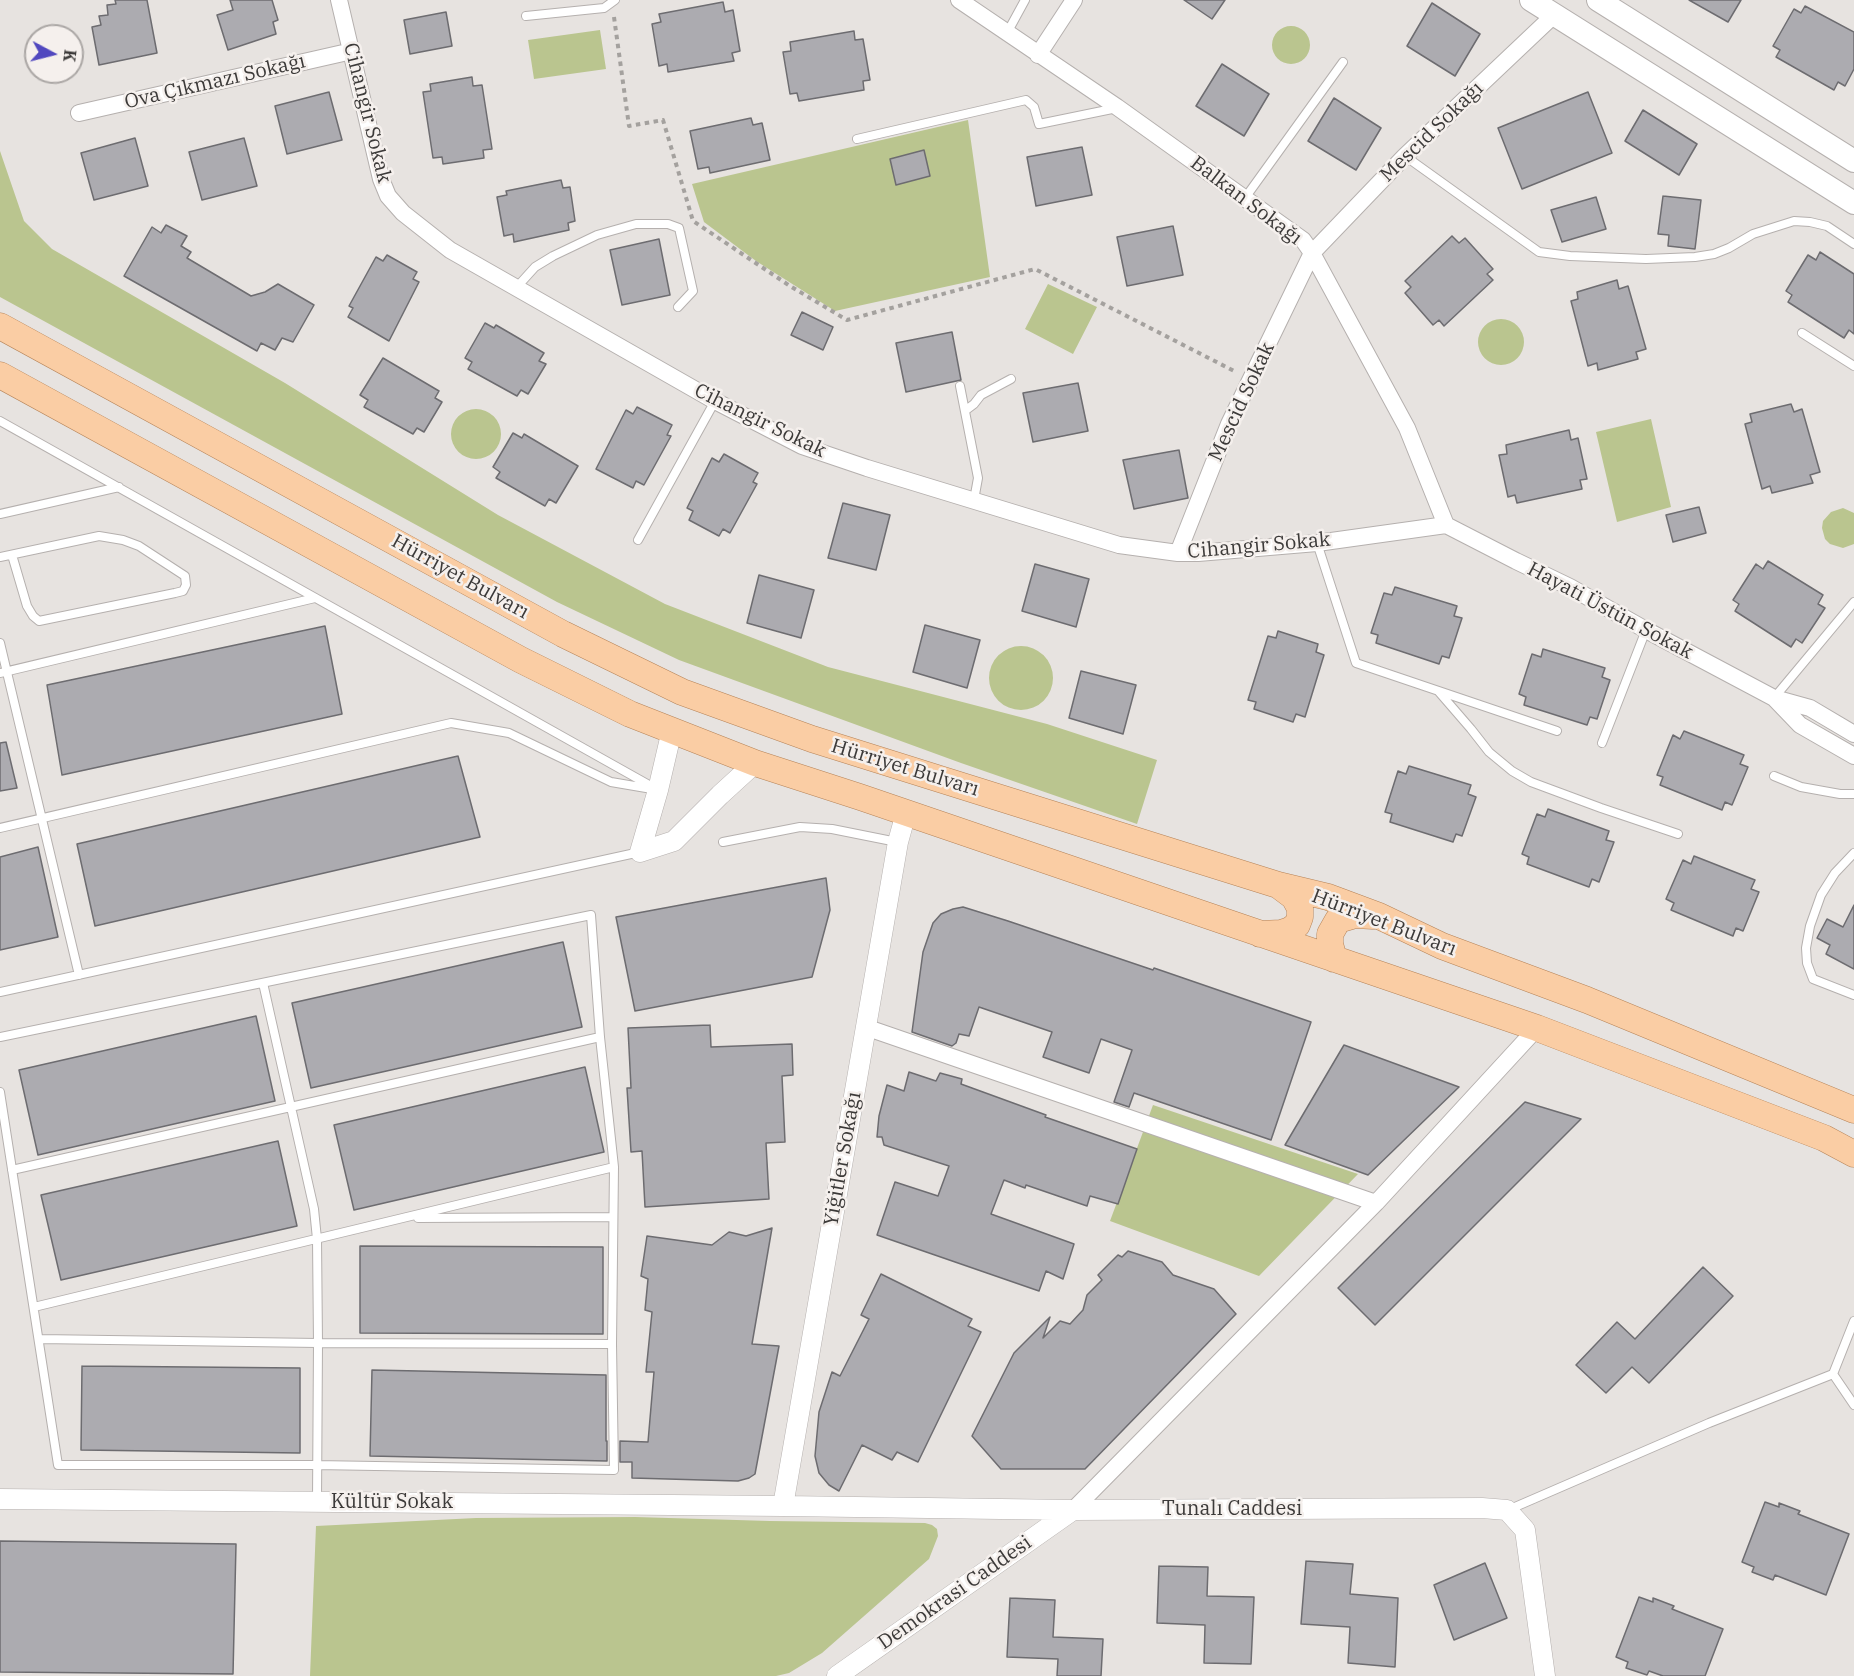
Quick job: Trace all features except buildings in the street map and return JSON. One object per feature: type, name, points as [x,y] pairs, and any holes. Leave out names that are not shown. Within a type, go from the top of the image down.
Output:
[{"type":"main road","points":[[1531,0],[1854,203]]},
{"type":"main road","points":[[1598,0],[1854,161]]},
{"type":"main road","name":"Hürriyet Bulvarı","points":[[0,326],[563,634],[682,692],[812,739],[1278,885],[1328,897],[1379,916],[1442,946],[1587,1000],[1853,1107]]},
{"type":"main road","name":"Hürriyet Bulvarı","points":[[0,375],[521,660],[630,714],[755,763],[1537,1029],[1824,1138],[1854,1154]]},
{"type":"main road","points":[[1257,934],[1281,933],[1297,925],[1300,908],[1294,897],[1278,885]]},
{"type":"main road","points":[[1334,959],[1330,934],[1338,920],[1355,915],[1379,916]]},
{"type":"street","name":"Cihangir Sokak","points":[[339,0],[381,179],[388,196],[403,213],[450,250],[715,401],[802,446],[1119,545],[1178,553],[1317,543],[1446,525]]},
{"type":"street","name":"Balkan Sokağı","points":[[959,0],[1117,107],[1303,240],[1407,428],[1446,525]]},
{"type":"street","points":[[1038,55],[1074,0]]},
{"type":"street","name":"Mescid Sokağı","points":[[1312,253],[1405,156],[1554,15]]},
{"type":"street","name":"Ova Çıkmazı Sokağı","points":[[78,112],[352,51]]},
{"type":"street","name":"Mescid Sokak","points":[[1178,553],[1229,424],[1312,253]]},
{"type":"street","name":"Hayati Üstün Sokak","points":[[1446,525],[1570,587],[1774,698],[1810,708],[1854,735]]},
{"type":"street","name":"Hayati Üstün Sokak","points":[[1774,698],[1800,725],[1854,756]]},
{"type":"street","points":[[640,852],[672,730]]},
{"type":"street","points":[[640,852],[674,841],[755,763]]},
{"type":"street","name":"Yiğitler Sokağı","points":[[783,1506],[898,842],[906,813]]},
{"type":"street","points":[[865,1028],[1376,1203]]},
{"type":"street","points":[[1073,1510],[1376,1203],[1537,1029]]},
{"type":"street","name":"Kültür Sokak","points":[[0,1499],[783,1506]]},
{"type":"street","name":"Tunalı Caddesi","points":[[783,1506],[1073,1510],[1470,1508],[1507,1510]]},
{"type":"street","name":"Demokrasi Caddesi","points":[[837,1676],[1073,1510]]},
{"type":"street","points":[[1507,1510],[1525,1530],[1545,1676]]},
{"type":"lane","points":[[1007,34],[1025,0]]},
{"type":"lane","points":[[526,16],[604,8],[613,2]]},
{"type":"lane","points":[[1245,198],[1343,62]]},
{"type":"lane","points":[[857,139],[1026,100],[1034,107],[1039,124],[1117,107]]},
{"type":"lane","points":[[1405,156],[1539,252],[1570,256],[1646,259],[1695,257],[1722,251],[1753,234],[1794,221],[1827,226],[1854,244]]},
{"type":"lane","points":[[516,288],[535,267],[597,236],[636,224],[668,224],[680,228],[693,291],[678,307]]},
{"type":"lane","points":[[1802,333],[1854,366]]},
{"type":"lane","points":[[966,410],[981,395],[1011,379]]},
{"type":"lane","points":[[960,386],[978,478],[974,500]]},
{"type":"lane","points":[[638,540],[715,401]]},
{"type":"lane","points":[[0,421],[658,790]]},
{"type":"lane","points":[[0,514],[119,488]]},
{"type":"lane","points":[[0,557],[99,536],[123,540],[139,546],[185,576],[186,585],[183,591],[175,593],[39,621],[27,606],[12,555]]},
{"type":"lane","points":[[1317,543],[1356,663],[1557,731]]},
{"type":"lane","points":[[3,672],[315,598]]},
{"type":"lane","points":[[1774,698],[1854,602]]},
{"type":"lane","points":[[1602,743],[1646,630]]},
{"type":"lane","points":[[0,643],[3,672],[42,817],[79,975]]},
{"type":"lane","points":[[1438,692],[1489,752],[1512,771],[1531,782],[1678,834]]},
{"type":"lane","points":[[0,828],[451,723],[509,733],[611,782],[658,790]]},
{"type":"lane","points":[[1774,776],[1801,787],[1840,794],[1854,794]]},
{"type":"lane","points":[[723,842],[800,827],[832,829],[898,842]]},
{"type":"lane","points":[[0,992],[640,852]]},
{"type":"lane","points":[[1854,853],[1835,873],[1821,895],[1810,926],[1806,948],[1807,963],[1813,979],[1854,995]]},
{"type":"lane","points":[[0,1037],[591,915],[600,1037],[614,1167],[612,1344],[614,1470],[316,1465],[58,1465],[0,1092]]},
{"type":"lane","points":[[263,983],[314,1209],[317,1239],[318,1343],[316,1502]]},
{"type":"lane","points":[[12,1170],[600,1037]]},
{"type":"lane","points":[[34,1307],[614,1167]]},
{"type":"lane","points":[[403,1218],[614,1217]]},
{"type":"lane","points":[[1507,1510],[1709,1423],[1833,1374],[1854,1321]]},
{"type":"lane","points":[[39,1339],[612,1344]]},
{"type":"lane","points":[[1833,1374],[1854,1405]]},
{"type":"path","points":[[613,2],[628,126],[663,120],[693,221],[790,286],[847,320],[1035,269],[1251,380]]},
{"type":"green space","points":[[1291,26],[1305,31],[1310,45],[1305,59],[1291,64],[1277,59],[1272,45],[1277,31]]},
{"type":"green space","points":[[600,30],[606,69],[534,79],[528,40]]},
{"type":"green space","points":[[968,120],[990,277],[835,311],[756,261],[704,222],[692,184]]},
{"type":"green space","points":[[0,151],[24,221],[52,249],[285,383],[498,515],[665,604],[828,667],[1047,724],[1157,760],[1137,824],[961,763],[679,660],[557,602],[0,297]]},
{"type":"green space","points":[[1048,284],[1097,307],[1073,354],[1025,329]]},
{"type":"green space","points":[[1501,319],[1510,320],[1518,325],[1523,333],[1523,351],[1518,359],[1510,364],[1501,365],[1492,364],[1484,359],[1479,351],[1478,342],[1479,333],[1484,325],[1492,320]]},
{"type":"green space","points":[[471,409],[481,409],[494,416],[501,429],[501,439],[494,452],[481,459],[471,459],[462,455],[455,448],[451,439],[451,429],[455,420],[462,413]]},
{"type":"green space","points":[[1651,419],[1671,507],[1617,522],[1596,432]]},
{"type":"green space","points":[[1843,508],[1854,513],[1854,544],[1843,548],[1830,544],[1825,539],[1822,528],[1823,521],[1831,512]]},
{"type":"green space","points":[[1021,646],[1039,652],[1047,660],[1053,678],[1047,696],[1039,704],[1021,710],[1003,704],[995,696],[989,678],[995,660],[1003,652]]},
{"type":"green space","points":[[1153,1105],[1358,1174],[1259,1276],[1110,1221]]},
{"type":"green space","points":[[635,1517],[925,1523],[937,1529],[938,1536],[929,1559],[822,1653],[789,1673],[776,1676],[310,1676],[316,1526],[476,1518]]}]
